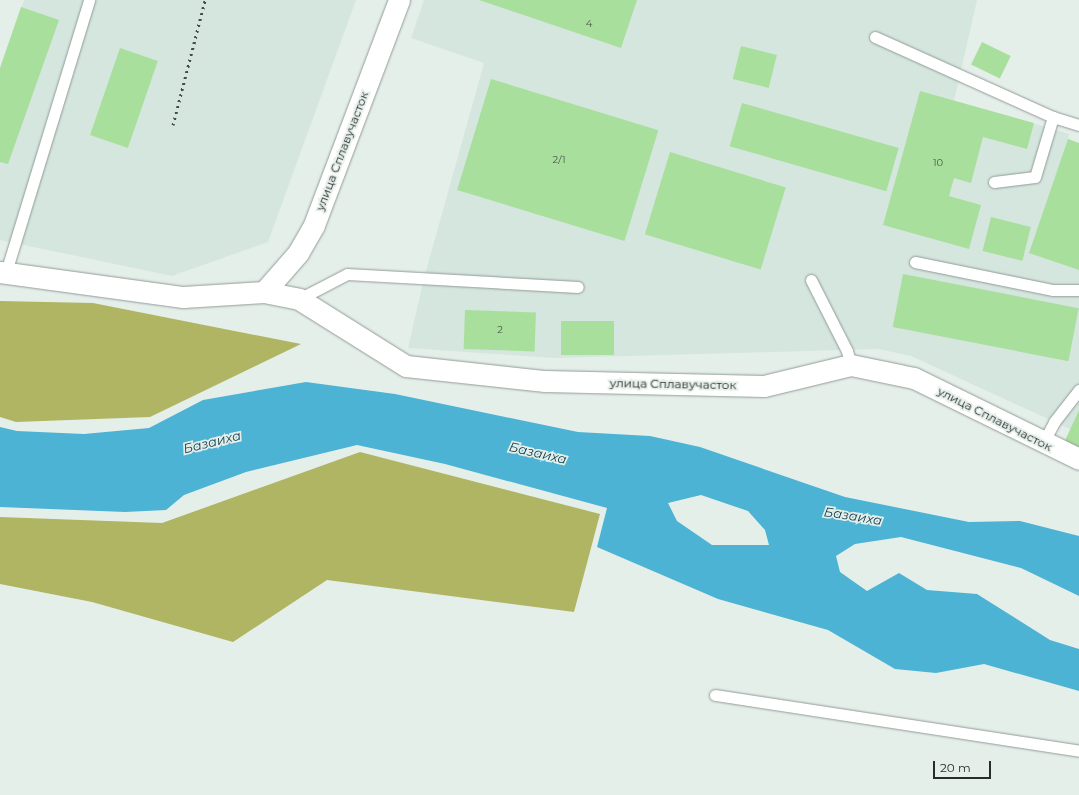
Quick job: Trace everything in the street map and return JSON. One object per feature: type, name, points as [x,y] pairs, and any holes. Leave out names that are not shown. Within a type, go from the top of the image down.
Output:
[{"type":"street","name":"улица Сплавучасток","points":[[264,292],[298,253],[314,225],[399,0]]},
{"type":"street","name":"улица Сплавучасток","points":[[3,272],[183,297],[264,292],[299,300],[406,366],[545,381],[764,386],[851,365],[914,378],[1043,443],[1079,459]]},
{"type":"lane","points":[[3,272],[89,0]]},
{"type":"lane","points":[[875,37],[1053,117],[1079,125]]},
{"type":"lane","points":[[994,182],[1035,177],[1053,117]]},
{"type":"lane","points":[[915,262],[1053,290],[1079,290]]},
{"type":"lane","points":[[299,300],[347,274],[578,287]]},
{"type":"lane","points":[[811,280],[847,351],[851,365]]},
{"type":"lane","points":[[1043,443],[1054,422],[1079,390]]},
{"type":"lane","points":[[715,695],[1079,751]]},
{"type":"shaded area","points":[[24,0],[356,0],[268,242],[172,276],[0,240],[0,68]]},
{"type":"shaded area","points":[[424,0],[977,0],[954,101],[1069,134],[1068,139],[1079,143],[1079,450],[1064,443],[1070,429],[911,356],[878,349],[555,358],[408,348],[424,278],[484,63],[411,38]]},
{"type":"green space","points":[[0,301],[93,303],[301,344],[150,417],[16,422],[0,417]]},
{"type":"green space","points":[[360,452],[600,514],[574,612],[327,580],[233,642],[92,602],[0,584],[0,517],[162,523]]},
{"type":"water","name":"Базаиха","points":[[306,382],[395,394],[578,432],[650,436],[700,447],[845,497],[969,522],[1020,521],[1079,536],[1079,596],[1021,568],[901,537],[855,544],[836,556],[840,572],[867,591],[899,573],[927,590],[977,594],[1050,640],[1079,649],[1079,691],[984,664],[936,673],[895,669],[828,630],[718,599],[597,547],[607,508],[445,464],[357,445],[246,472],[184,495],[166,510],[125,512],[0,507],[0,427],[17,431],[84,434],[149,428],[203,400]],"holes":[[[701,495],[748,511],[765,530],[769,545],[712,545],[677,521],[668,503]]]},
{"type":"building","points":[[479,0],[637,0],[621,48]]},
{"type":"building","points":[[21,7],[59,20],[8,164],[0,162],[0,68]]},
{"type":"building","points":[[982,42],[1011,56],[1000,78],[971,64]]},
{"type":"building","points":[[741,46],[777,55],[769,88],[733,79]]},
{"type":"building","points":[[120,48],[158,61],[128,148],[90,135]]},
{"type":"building","points":[[491,79],[658,130],[624,241],[457,190]]},
{"type":"building","points":[[920,91],[1034,123],[1027,149],[983,137],[971,183],[954,178],[949,196],[981,205],[969,249],[883,225]]},
{"type":"building","points":[[742,103],[899,148],[886,191],[730,146]]},
{"type":"building","points":[[1068,139],[1079,143],[1079,270],[1029,253]]},
{"type":"building","points":[[670,152],[786,187],[761,270],[645,234]]},
{"type":"building","points":[[991,217],[1031,227],[1022,261],[983,251]]},
{"type":"building","points":[[903,274],[1079,308],[1068,361],[893,327]]},
{"type":"building","points":[[465,310],[536,312],[535,351],[464,349]]},
{"type":"building","points":[[561,321],[614,321],[614,355],[561,355]]},
{"type":"building","points":[[1079,410],[1079,450],[1064,443]]},
{"type":"railway","points":[[173,125],[205,0]]}]
